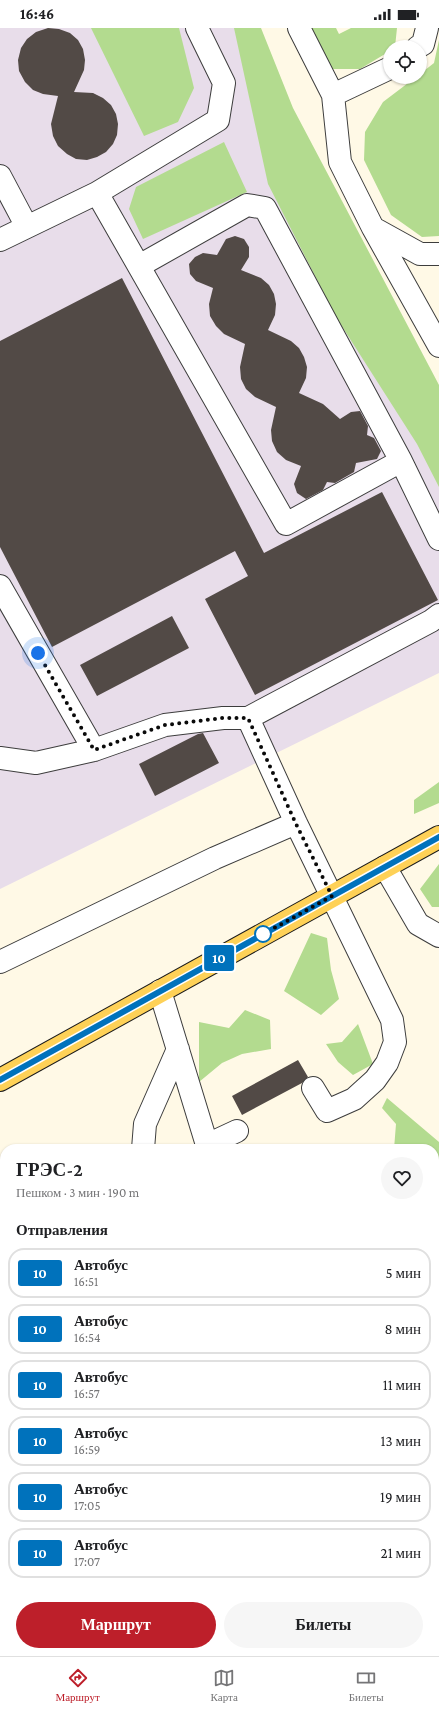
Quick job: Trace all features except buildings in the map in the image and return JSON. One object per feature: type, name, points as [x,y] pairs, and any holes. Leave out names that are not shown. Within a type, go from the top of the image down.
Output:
[{"type":"main road","points":[[0,1080],[439,837]]},
{"type":"street","points":[[0,240],[97,193],[218,120],[224,83],[197,28]]},
{"type":"street","points":[[299,28],[333,95],[340,162],[373,228],[439,346]]},
{"type":"street","points":[[424,40],[427,28]]},
{"type":"street","points":[[333,95],[383,71]]},
{"type":"street","points":[[0,176],[27,226]]},
{"type":"street","points":[[97,193],[286,524],[401,461]]},
{"type":"street","points":[[139,266],[247,205],[265,208],[401,461],[439,539]]},
{"type":"street","points":[[373,228],[420,254],[439,254]]},
{"type":"street","points":[[2,595],[94,750]]},
{"type":"street","points":[[0,758],[36,763],[94,750],[165,725],[223,718],[248,718],[431,621],[439,615]]},
{"type":"street","points":[[248,718],[296,824],[392,1020],[395,1042],[387,1062],[375,1080],[354,1099],[327,1112],[313,1088]]},
{"type":"street","points":[[0,962],[215,858],[296,824]]},
{"type":"street","points":[[385,867],[418,924],[439,936]]},
{"type":"street","points":[[160,991],[207,1144]]},
{"type":"street","points":[[143,1144],[145,1124],[178,1049]]},
{"type":"street","points":[[209,1144],[237,1131]]},
{"type":"shaded area","points":[[0,28],[242,28],[439,467],[439,673],[0,889]]},
{"type":"green space","points":[[91,28],[179,28],[194,88],[178,122],[144,136]]},
{"type":"green space","points":[[234,28],[261,28],[293,108],[439,385],[439,487],[417,444],[336,317],[268,184]]},
{"type":"green space","points":[[304,28],[336,28],[339,34],[351,28],[397,28],[396,40],[383,40],[383,55],[360,69],[329,69]]},
{"type":"green space","points":[[439,40],[439,236],[422,237],[391,215],[364,160],[365,132],[383,102],[407,84],[427,84],[427,68],[434,63]]},
{"type":"green space","points":[[224,142],[247,192],[143,239],[129,209],[136,187]]},
{"type":"green space","points":[[439,782],[439,803],[414,814],[414,800]]},
{"type":"green space","points":[[439,864],[439,907],[432,907],[420,889]]},
{"type":"green space","points":[[311,933],[327,938],[331,970],[339,999],[321,1015],[284,991]]},
{"type":"green space","points":[[245,1010],[270,1020],[271,1049],[242,1054],[222,1063],[199,1082],[199,1022],[229,1028]]},
{"type":"green space","points":[[358,1024],[373,1064],[353,1075],[338,1062],[326,1044],[342,1042]]},
{"type":"green space","points":[[387,1098],[439,1142],[439,1144],[394,1144],[396,1124],[382,1108]]},
{"type":"bus line","name":"10","points":[[0,1080],[439,837]]},
{"type":"route","points":[[38,653],[94,750],[165,725],[223,718],[248,718],[296,824],[332,896],[258,937],[263,934]]}]
